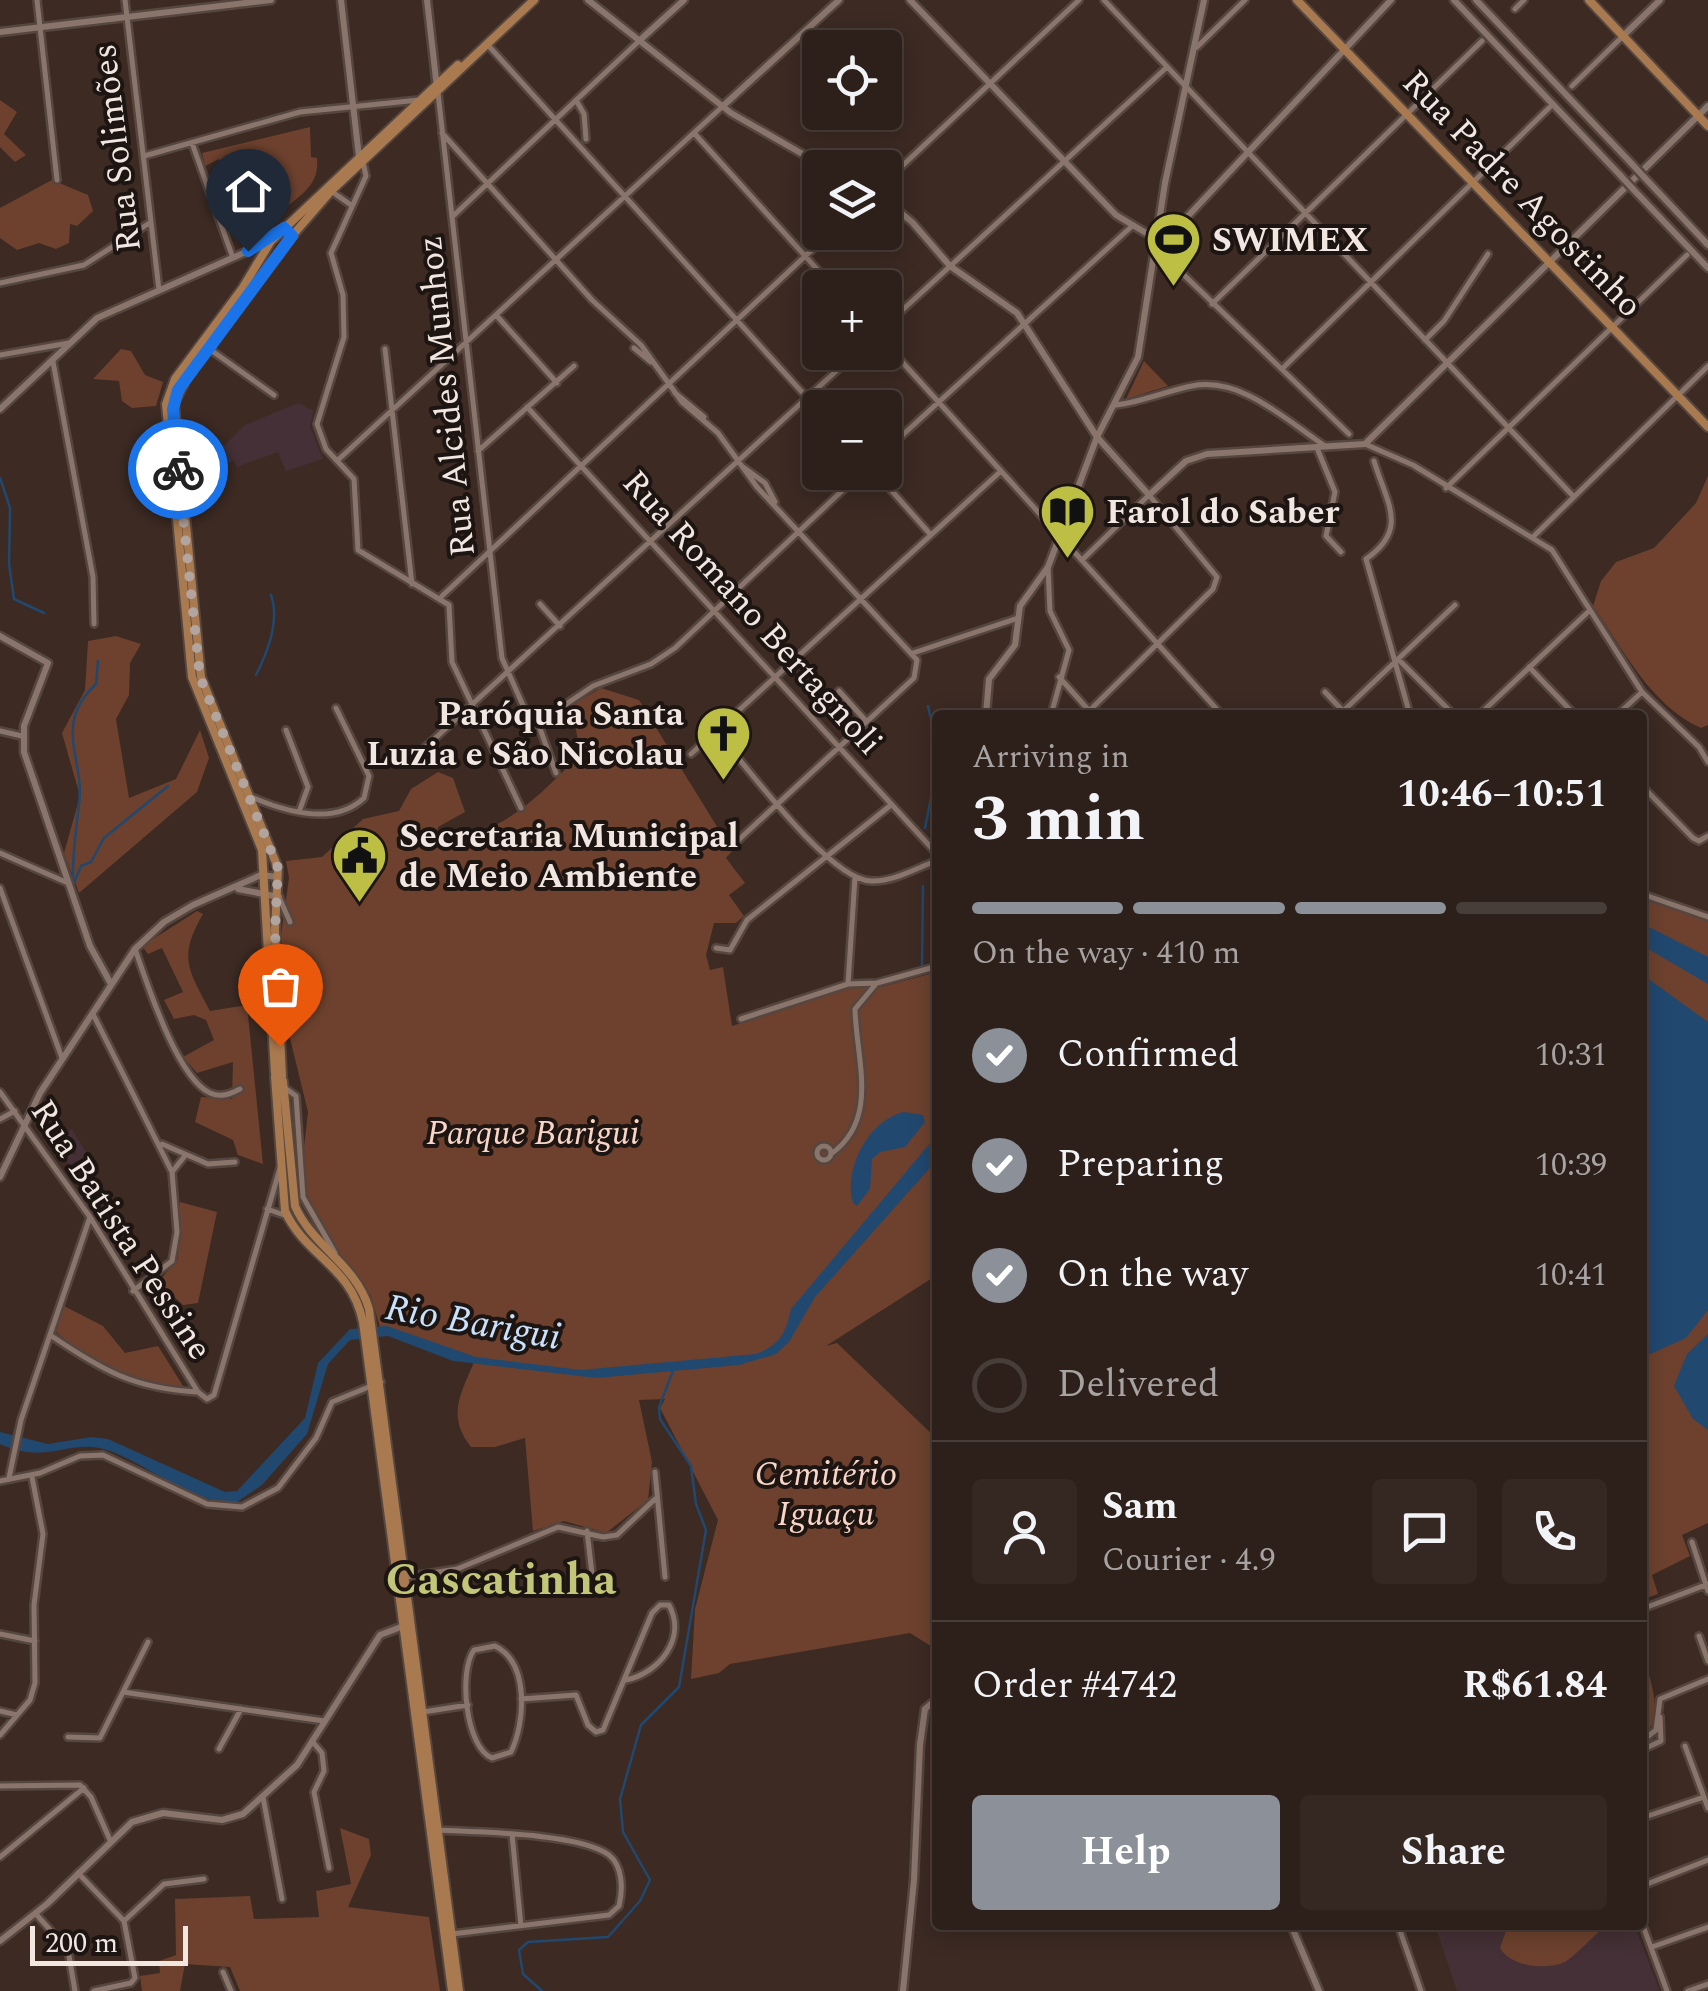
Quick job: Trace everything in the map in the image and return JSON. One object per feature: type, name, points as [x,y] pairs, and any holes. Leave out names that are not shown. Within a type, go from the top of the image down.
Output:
[{"type":"main road","points":[[452,1991],[440,1915],[423,1712],[362,1288],[303,1221],[296,1206],[280,1079],[262,850],[196,693],[165,418],[169,391],[264,251],[526,0]]},
{"type":"main road","points":[[177,498],[174,403],[182,383],[280,251],[331,191],[420,100],[534,0]]},
{"type":"main road","name":"Rua Padre Agostinho","points":[[1297,0],[1708,427]]},
{"type":"main road","points":[[1589,0],[1708,126]]},
{"type":"main road","points":[[284,228],[292,236]]},
{"type":"main road","points":[[264,251],[280,251]]},
{"type":"main road","points":[[179,519],[197,656],[208,700],[250,796],[279,877],[275,930],[280,1168],[287,1216],[348,1282],[367,1321]]},
{"type":"main road","points":[[188,644],[197,656]]},
{"type":"main road","points":[[237,787],[250,796]]},
{"type":"main road","points":[[250,816],[262,827]]},
{"type":"main road","points":[[377,1384],[384,1404],[406,1577],[412,1691],[428,1818],[439,1844],[459,1991]]},
{"type":"main road","points":[[412,1691],[423,1712]]},
{"type":"main road","points":[[416,1723],[427,1744]]},
{"type":"main road","points":[[440,1915],[450,1934]]},
{"type":"main road","points":[[444,1946],[454,1964]]},
{"type":"street","points":[[37,0],[57,180]]},
{"type":"street","name":"Rua Solimões","points":[[126,0],[159,290]]},
{"type":"street","points":[[0,32],[271,0]]},
{"type":"street","points":[[340,0],[366,176],[330,252],[344,295],[343,343],[317,424],[326,449],[339,459],[356,484],[356,547],[412,584],[441,597],[450,613],[451,656],[521,808]]},
{"type":"street","name":"Rua Alcides Munhoz","points":[[427,0],[501,654],[525,710],[538,723],[556,773]]},
{"type":"street","points":[[588,0],[723,106],[802,153]]},
{"type":"street","points":[[452,218],[684,0]]},
{"type":"street","points":[[339,459],[839,0]]},
{"type":"street","points":[[910,0],[1064,162],[1284,367],[1349,434]]},
{"type":"street","points":[[902,166],[1079,0]]},
{"type":"street","points":[[1104,0],[1574,498]]},
{"type":"street","points":[[986,710],[989,679],[1013,650],[1024,601],[1048,567],[1097,437],[1116,405],[1141,346],[1165,184],[1188,91],[1204,0]]},
{"type":"street","points":[[1197,47],[1245,0]]},
{"type":"street","points":[[1157,249],[1391,0]]},
{"type":"street","points":[[1454,0],[1708,268]]},
{"type":"street","points":[[1476,0],[1706,240]]},
{"type":"street","points":[[1515,9],[1524,0]]},
{"type":"street","points":[[1572,86],[1660,0]]},
{"type":"street","points":[[1212,304],[1482,41]]},
{"type":"street","points":[[487,44],[802,392]]},
{"type":"street","points":[[902,310],[1166,68]]},
{"type":"street","points":[[144,156],[300,112],[420,100]]},
{"type":"street","points":[[576,100],[584,114],[586,139]]},
{"type":"street","points":[[1284,367],[1553,104]]},
{"type":"street","points":[[1365,444],[1708,106]]},
{"type":"street","points":[[442,133],[654,363],[674,392],[712,428],[776,505],[912,654],[919,668],[914,678],[732,844]]},
{"type":"street","points":[[694,133],[818,270]]},
{"type":"street","points":[[192,142],[233,258]]},
{"type":"street","points":[[1605,159],[1616,148]]},
{"type":"street","points":[[331,191],[350,205]]},
{"type":"street","points":[[902,214],[950,266],[996,295],[1025,323],[1097,437],[1218,578],[1213,589],[1093,710]]},
{"type":"street","points":[[0,283],[84,265],[151,222]]},
{"type":"street","points":[[0,409],[97,318],[248,251],[284,228]]},
{"type":"street","points":[[1134,228],[1159,235],[1174,233]]},
{"type":"street","points":[[902,435],[1134,228]]},
{"type":"street","points":[[441,597],[812,250]]},
{"type":"street","points":[[248,251],[264,251]]},
{"type":"street","points":[[1425,340],[1444,320],[1488,254]]},
{"type":"street","points":[[1446,488],[1687,256]]},
{"type":"street","points":[[496,315],[556,382]]},
{"type":"street","points":[[0,355],[69,344]]},
{"type":"street","points":[[208,348],[274,395]]},
{"type":"street","points":[[385,348],[412,584]]},
{"type":"street","points":[[634,348],[654,363]]},
{"type":"street","points":[[53,362],[93,577],[94,624]]},
{"type":"street","points":[[902,362],[1217,710]]},
{"type":"street","points":[[478,451],[574,366]]},
{"type":"street","points":[[1534,536],[1708,366]]},
{"type":"street","points":[[816,390],[837,370]]},
{"type":"street","points":[[1116,405],[1196,385],[1222,386],[1245,394],[1327,447]]},
{"type":"street","points":[[408,763],[740,464],[802,403]]},
{"type":"street","name":"Rua Romano Bertagnoli","points":[[527,407],[932,851]]},
{"type":"street","points":[[1082,560],[1178,467],[1200,455],[1365,444],[1413,464],[1446,488],[1534,536],[1565,565],[1642,692],[1699,747],[1708,762]]},
{"type":"street","points":[[1317,448],[1335,492],[1326,536],[1341,552]]},
{"type":"street","points":[[1374,461],[1392,520],[1390,538],[1366,560],[1409,710]]},
{"type":"street","points":[[691,754],[1001,471]]},
{"type":"street","points":[[538,723],[593,686],[667,654],[842,490]]},
{"type":"street","points":[[891,490],[931,535]]},
{"type":"street","points":[[1048,567],[1050,611],[1069,644],[1052,710]]},
{"type":"street","points":[[540,604],[560,626]]},
{"type":"street","points":[[1347,710],[1455,605]]},
{"type":"street","points":[[1484,710],[1590,610]]},
{"type":"street","points":[[912,654],[1018,618]]},
{"type":"street","points":[[0,636],[45,659],[48,668],[22,736],[90,946],[111,984]]},
{"type":"street","points":[[1396,661],[1449,710]]},
{"type":"street","points":[[1530,667],[1570,710]]},
{"type":"street","points":[[1059,677],[1086,710]]},
{"type":"street","points":[[839,691],[866,721]]},
{"type":"street","points":[[1325,692],[1341,710]]},
{"type":"street","points":[[1622,710],[1642,692]]},
{"type":"street","points":[[250,796],[299,812],[347,810],[364,798],[369,788],[367,770],[336,708]]},
{"type":"street","points":[[286,730],[308,787],[299,812]]},
{"type":"street","points":[[0,731],[22,736]]},
{"type":"street","points":[[716,731],[827,856],[855,876],[882,880],[932,860]]},
{"type":"street","points":[[1647,791],[1699,841],[1708,836]]},
{"type":"street","points":[[716,948],[730,950],[747,920],[891,804]]},
{"type":"street","points":[[0,853],[68,883]]},
{"type":"street","points":[[0,1177],[62,1058],[134,950],[172,917],[264,875],[279,877]]},
{"type":"street","points":[[848,984],[855,876]]},
{"type":"street","points":[[0,888],[62,1058]]},
{"type":"street","points":[[232,889],[279,897],[290,922]]},
{"type":"street","points":[[1647,896],[1708,917]]},
{"type":"street","points":[[0,918],[10,918]]},
{"type":"street","points":[[134,950],[185,1067],[210,1094],[224,1096],[240,1089]]},
{"type":"street","points":[[741,1018],[848,984],[877,983],[932,968]]},
{"type":"street","points":[[831,1154],[848,1138],[860,1110],[862,1076],[855,1009],[877,983]]},
{"type":"street","points":[[92,1012],[172,1172],[177,1232],[172,1261],[132,1290]]},
{"type":"street","name":"Rua Batista Pessine","points":[[0,1092],[90,1216],[196,1392]]},
{"type":"street","points":[[0,1118],[15,1112]]},
{"type":"street","points":[[160,1143],[184,1157],[208,1164],[234,1162]]},
{"type":"street","points":[[172,1172],[184,1157]]},
{"type":"street","points":[[50,1335],[108,1374],[148,1388],[196,1392],[207,1399],[214,1396],[280,1168]]},
{"type":"street","points":[[267,1209],[287,1216]]},
{"type":"street","points":[[9,1478],[18,1432],[90,1216]]},
{"type":"street","points":[[0,1481],[31,1476],[73,1458],[103,1454],[207,1504],[229,1509],[274,1492],[318,1435],[332,1402],[377,1384]]},
{"type":"street","points":[[11,1455],[20,1476]]},
{"type":"street","points":[[655,1472],[665,1577]]},
{"type":"street","points":[[0,1735],[34,1689],[34,1599],[44,1534],[31,1476]]},
{"type":"street","points":[[406,1577],[457,1570],[558,1527],[603,1537],[617,1536],[655,1499]]},
{"type":"street","points":[[586,1532],[593,1582]]},
{"type":"street","points":[[1647,1607],[1707,1587],[1692,1542]]},
{"type":"street","points":[[521,1699],[576,1695],[588,1725],[599,1732],[626,1680],[652,1614],[660,1604],[669,1605],[674,1628],[668,1652],[648,1673],[626,1680]]},
{"type":"street","points":[[0,1941],[35,1914],[110,1840],[146,1816],[174,1813],[228,1820],[263,1798],[292,1771],[380,1635],[408,1625]]},
{"type":"street","points":[[0,1634],[35,1641]]},
{"type":"street","points":[[1699,1636],[1708,1661]]},
{"type":"street","points":[[68,1736],[100,1738],[148,1642]]},
{"type":"street","points":[[488,1645],[508,1656],[521,1699],[514,1746],[501,1758],[480,1752],[468,1706],[466,1664],[474,1650],[488,1645]]},
{"type":"street","points":[[1647,1738],[1656,1730],[1660,1699],[1708,1679]]},
{"type":"street","points":[[123,1692],[324,1721]]},
{"type":"street","points":[[903,1991],[913,1899],[920,1745],[925,1710],[932,1704]]},
{"type":"street","points":[[423,1712],[468,1706]]},
{"type":"street","points":[[219,1749],[241,1709]]},
{"type":"street","points":[[0,1711],[17,1715]]},
{"type":"street","points":[[1647,1748],[1661,1742],[1659,1714]]},
{"type":"street","points":[[312,1741],[322,1752],[324,1770],[314,1792],[329,1868]]},
{"type":"street","points":[[1685,1746],[1708,1808]]},
{"type":"street","points":[[0,1786],[84,1788]]},
{"type":"street","points":[[84,1788],[110,1840]]},
{"type":"street","points":[[0,1857],[84,1788]]},
{"type":"street","points":[[1647,1816],[1704,1797]]},
{"type":"street","points":[[263,1798],[282,1899]]},
{"type":"street","points":[[434,1833],[512,1834],[610,1855],[622,1886],[614,1913],[450,1934]]},
{"type":"street","points":[[512,1834],[521,1926]]},
{"type":"street","points":[[1647,1884],[1708,1860]]},
{"type":"street","points":[[78,1874],[124,1921],[134,1981],[94,1991]]},
{"type":"street","points":[[124,1921],[164,1884],[204,1879]]},
{"type":"street","points":[[35,1914],[69,1952],[75,1991]]},
{"type":"street","points":[[1652,1947],[1708,1926]]},
{"type":"street","points":[[1294,1930],[1318,1990]]},
{"type":"street","points":[[1400,1930],[1421,1991]]},
{"type":"street","points":[[1645,1930],[1667,1991]]},
{"type":"street","points":[[223,1972],[231,1991]]},
{"type":"street","points":[[1688,1991],[1708,1984]]},
{"type":"shaded area","points":[[298,403],[314,411],[310,426],[323,459],[286,471],[278,452],[237,467],[234,460],[183,485],[182,467],[225,445],[245,425]]},
{"type":"shaded area","points":[[72,1129],[92,1162],[79,1171],[88,1168],[95,1178],[81,1187],[74,1176],[78,1172],[70,1166],[78,1160],[69,1165],[53,1140],[61,1135],[73,1155],[77,1154],[65,1134]]},
{"type":"shaded area","points":[[1437,1930],[1636,1930],[1660,1991],[1457,1991]]},
{"type":"green space","points":[[0,100],[17,112],[4,134],[26,155],[15,162],[0,147]]},
{"type":"green space","points":[[310,127],[311,157],[317,158],[315,176],[307,190],[280,212],[268,201],[246,210],[219,159],[205,166],[202,153]]},
{"type":"green space","points":[[52,180],[88,195],[93,211],[77,226],[70,224],[69,243],[56,249],[39,243],[17,250],[0,238],[0,208]]},
{"type":"green space","points":[[121,349],[131,351],[145,375],[163,382],[156,406],[132,408],[122,401],[119,381],[93,379]]},
{"type":"green space","points":[[1144,361],[1168,386],[1126,399]]},
{"type":"green space","points":[[1708,476],[1708,725],[1701,728],[1667,706],[1653,691],[1593,606],[1601,581],[1616,562],[1654,548],[1696,503]]},
{"type":"green space","points":[[116,636],[141,644],[130,663],[129,695],[116,719],[129,798],[176,779],[200,730],[209,758],[197,792],[79,893],[64,853],[80,796],[62,733],[85,690],[88,641]]},
{"type":"green space","name":"Parque Barigui","points":[[601,688],[639,700],[732,851],[726,858],[745,883],[729,895],[744,916],[736,923],[714,923],[706,955],[710,970],[723,967],[732,1026],[848,988],[881,987],[932,973],[932,1278],[826,1346],[837,1343],[932,1434],[932,1647],[910,1633],[730,1664],[719,1673],[691,1679],[695,1609],[718,1520],[660,1408],[665,1399],[639,1400],[652,1462],[648,1500],[606,1533],[564,1521],[533,1531],[525,1438],[495,1447],[471,1447],[459,1425],[458,1404],[475,1360],[381,1331],[371,1296],[332,1244],[307,1194],[304,1148],[308,1112],[286,1022],[281,935],[289,878],[286,861],[322,857],[363,819],[399,811],[411,789],[438,772],[453,778],[465,812],[438,827],[437,835],[459,836],[498,823],[534,799],[580,754],[572,705]]},
{"type":"green space","points":[[1647,900],[1708,921],[1708,1523],[1682,1535],[1690,1556],[1652,1575],[1658,1594],[1647,1598]]},
{"type":"green space","points":[[197,911],[203,914],[190,941],[189,963],[210,1011],[247,1005],[263,1164],[238,1155],[233,1140],[195,1122],[201,1097],[232,1099],[233,1062],[197,1073],[183,1057],[214,1040],[206,1020],[194,1015],[174,1019],[164,1000],[183,992],[162,948],[148,954],[142,946]]},
{"type":"green space","points":[[180,1202],[217,1212],[198,1303],[183,1305],[158,1282],[178,1259]]},
{"type":"green space","points":[[64,1306],[103,1326],[125,1353],[158,1346],[185,1389],[132,1377],[85,1354],[56,1332]]},
{"type":"green space","points":[[1647,1669],[1655,1708],[1647,1732]]},
{"type":"green space","points":[[340,1828],[369,1839],[371,1855],[348,1907],[429,1917],[440,1991],[240,1991],[230,1967],[185,1964],[180,1991],[142,1991],[140,1976],[160,1973],[159,1961],[176,1955],[175,1899],[250,1896],[254,1919],[319,1917],[316,1891],[351,1884]]},
{"type":"green space","points":[[1506,1930],[1601,1930],[1557,1965],[1520,1963],[1500,1948]]},
{"type":"water","points":[[1647,926],[1708,957],[1708,984],[1647,948]]},
{"type":"water","points":[[1647,978],[1708,1022],[1708,1310],[1686,1338],[1648,1355]]},
{"type":"water","points":[[904,1112],[923,1115],[925,1122],[905,1147],[880,1152],[872,1159],[870,1189],[857,1206],[851,1190],[861,1148],[879,1125]]},
{"type":"water","points":[[932,1141],[932,1166],[815,1297],[789,1342],[776,1354],[739,1365],[596,1378],[453,1361],[388,1336],[350,1340],[328,1364],[307,1434],[262,1485],[237,1502],[187,1491],[107,1450],[80,1447],[32,1453],[0,1444],[0,1432],[48,1444],[91,1437],[108,1439],[225,1492],[237,1491],[305,1418],[318,1363],[350,1329],[387,1326],[476,1357],[581,1370],[756,1354],[781,1337],[791,1309]]},
{"type":"water","points":[[1708,1334],[1708,1430],[1693,1419],[1674,1386],[1687,1354]]},
{"type":"waterway","points":[[0,478],[10,508],[9,564],[14,599],[44,613]]},
{"type":"waterway","points":[[256,675],[273,625],[271,595]]},
{"type":"waterway","points":[[73,884],[80,787],[73,728],[83,699],[96,684],[98,661]]},
{"type":"waterway","points":[[928,706],[932,724]]},
{"type":"waterway","points":[[74,883],[81,866],[91,862],[104,838],[168,786]]},
{"type":"waterway","points":[[925,828],[932,792]]},
{"type":"waterway","points":[[922,966],[923,886]]},
{"type":"waterway","points":[[542,1991],[523,1974],[519,1950],[528,1942],[608,1937],[640,1901],[650,1880],[623,1832],[620,1799],[641,1725],[679,1687],[706,1530],[696,1504],[691,1466],[660,1419],[659,1407],[673,1371]]},
{"type":"way so far","points":[[178,469],[200,677],[278,868],[275,930],[280,1046]]},
{"type":"place","name":"SWIMEX","points":[[1173,289]]},
{"type":"place","name":"Farol do Saber","points":[[1067,561]]},
{"type":"place","name":"Paróquia Santa Luzia e São Nicolau","points":[[723,783]]},
{"type":"place","name":"Secretaria Municipal de Meio Ambiente","points":[[360,905]]},
{"type":"district","name":"Cascatinha","points":[[501,1580]]},
{"type":"route","points":[[178,469],[173,409],[178,390],[292,236],[284,228],[248,251]]},
{"type":"water label","name":"Rio Barigui","points":[[473,1323]]},
{"type":"park label","name":"Cemitério Iguaçu","points":[[826,1494]]}]
